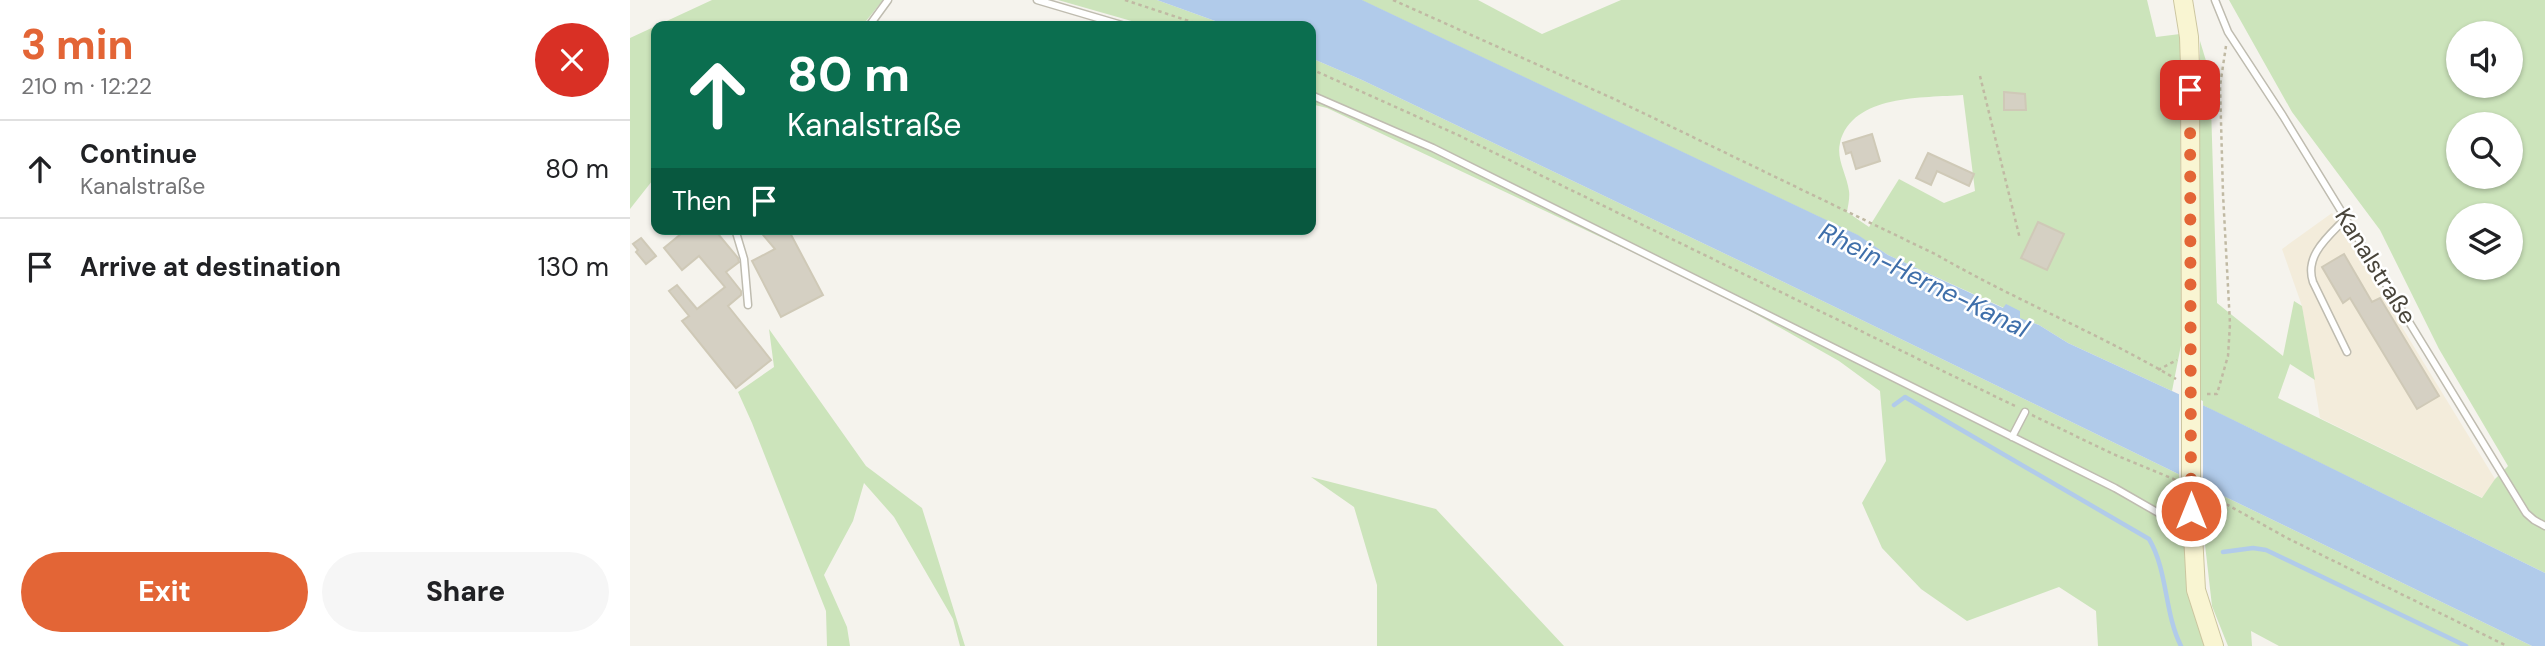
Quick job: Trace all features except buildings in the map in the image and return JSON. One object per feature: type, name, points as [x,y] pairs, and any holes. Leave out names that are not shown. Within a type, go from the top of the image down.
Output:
[{"type":"main road","points":[[2183,0],[2189,37],[2190,67],[2191,353],[2185,379],[2197,522],[2196,590],[2214,646]]},
{"type":"lane","points":[[873,21],[888,0]]},
{"type":"lane","points":[[1037,0],[1108,21]]},
{"type":"lane","name":"Kanalstraße","points":[[2215,0],[2228,32],[2346,218],[2526,513],[2545,526]]},
{"type":"lane","points":[[1316,97],[1433,148],[2115,488],[2176,523],[2197,522]]},
{"type":"lane","points":[[2346,218],[2317,250],[2310,270],[2313,282],[2347,352]]},
{"type":"lane","points":[[737,235],[744,259],[748,305]]},
{"type":"lane","points":[[2012,437],[2025,412]]},
{"type":"path","points":[[1125,0],[1189,21]]},
{"type":"path","points":[[1393,0],[1612,98],[2185,379]]},
{"type":"path","points":[[2202,393],[2217,394],[2228,356],[2230,324],[2222,194],[2220,86],[2228,32]]},
{"type":"path","points":[[1316,71],[1458,135],[2113,454],[2225,503],[2287,538],[2507,646]]},
{"type":"path","points":[[1980,76],[2020,239]]},
{"type":"path","points":[[2197,522],[2217,518],[2225,503]]},
{"type":"shaded area","points":[[2332,213],[2495,479],[2483,498],[2320,418],[2302,306],[2282,249]]},
{"type":"green space","points":[[712,0],[883,0],[866,21],[667,21]]},
{"type":"green space","points":[[1058,0],[1157,0],[1215,21],[1132,21]]},
{"type":"green space","points":[[1361,0],[1478,0],[1542,34],[1621,0],[2147,0],[2156,37],[2180,34],[2181,345],[2172,391],[2068,343],[2004,308],[1888,255],[1857,235]],"holes":[[[1963,95],[1975,191],[1944,203],[1899,179],[1869,227],[1847,212],[1849,191],[1841,161],[1840,143],[1847,127],[1859,115],[1874,107],[1910,99]]]},
{"type":"green space","points":[[2229,0],[2545,0],[2545,573],[2200,404],[2200,41],[2210,74],[2217,303],[2283,356],[2294,301],[2302,306],[2315,380],[2290,364],[2278,398],[2482,498],[2508,466],[2439,349],[2380,230],[2292,112]]},
{"type":"green space","points":[[651,28],[651,182],[630,209],[630,38]]},
{"type":"green space","points":[[1316,60],[1761,271],[2532,646],[2279,646],[2251,631],[2252,646],[2228,646],[2212,606],[2203,527],[2192,526],[2213,646],[2098,646],[2096,611],[2059,587],[1967,621],[1921,589],[1882,548],[1862,503],[1886,461],[1880,391],[1839,361],[1715,291],[1327,108],[1316,105]]},
{"type":"green space","points":[[769,329],[866,466],[922,508],[965,646],[960,646],[953,619],[894,517],[864,483],[853,521],[824,575],[847,627],[850,646],[827,646],[826,611],[738,392],[774,367]]},
{"type":"green space","points":[[1311,477],[1436,509],[1564,646],[1377,646],[1377,585],[1354,507]]},
{"type":"water","name":"Rhein-Herne-Kanal","points":[[1157,0],[1362,0],[1858,235],[1888,255],[2003,308],[2006,304],[2020,311],[2020,318],[2039,325],[2068,343],[2211,409],[2545,573],[2545,646],[2532,646],[1761,271],[1316,60],[1316,21],[1215,21]]},
{"type":"pier","points":[[2179,390],[2203,401],[2203,490],[2179,478]]},
{"type":"waterway","points":[[1894,405],[1905,397],[2149,539],[2160,564],[2181,646]]},
{"type":"waterway","points":[[2223,552],[2253,548],[2266,550],[2466,646]]},
{"type":"route","points":[[2190,90],[2191,511]]}]
